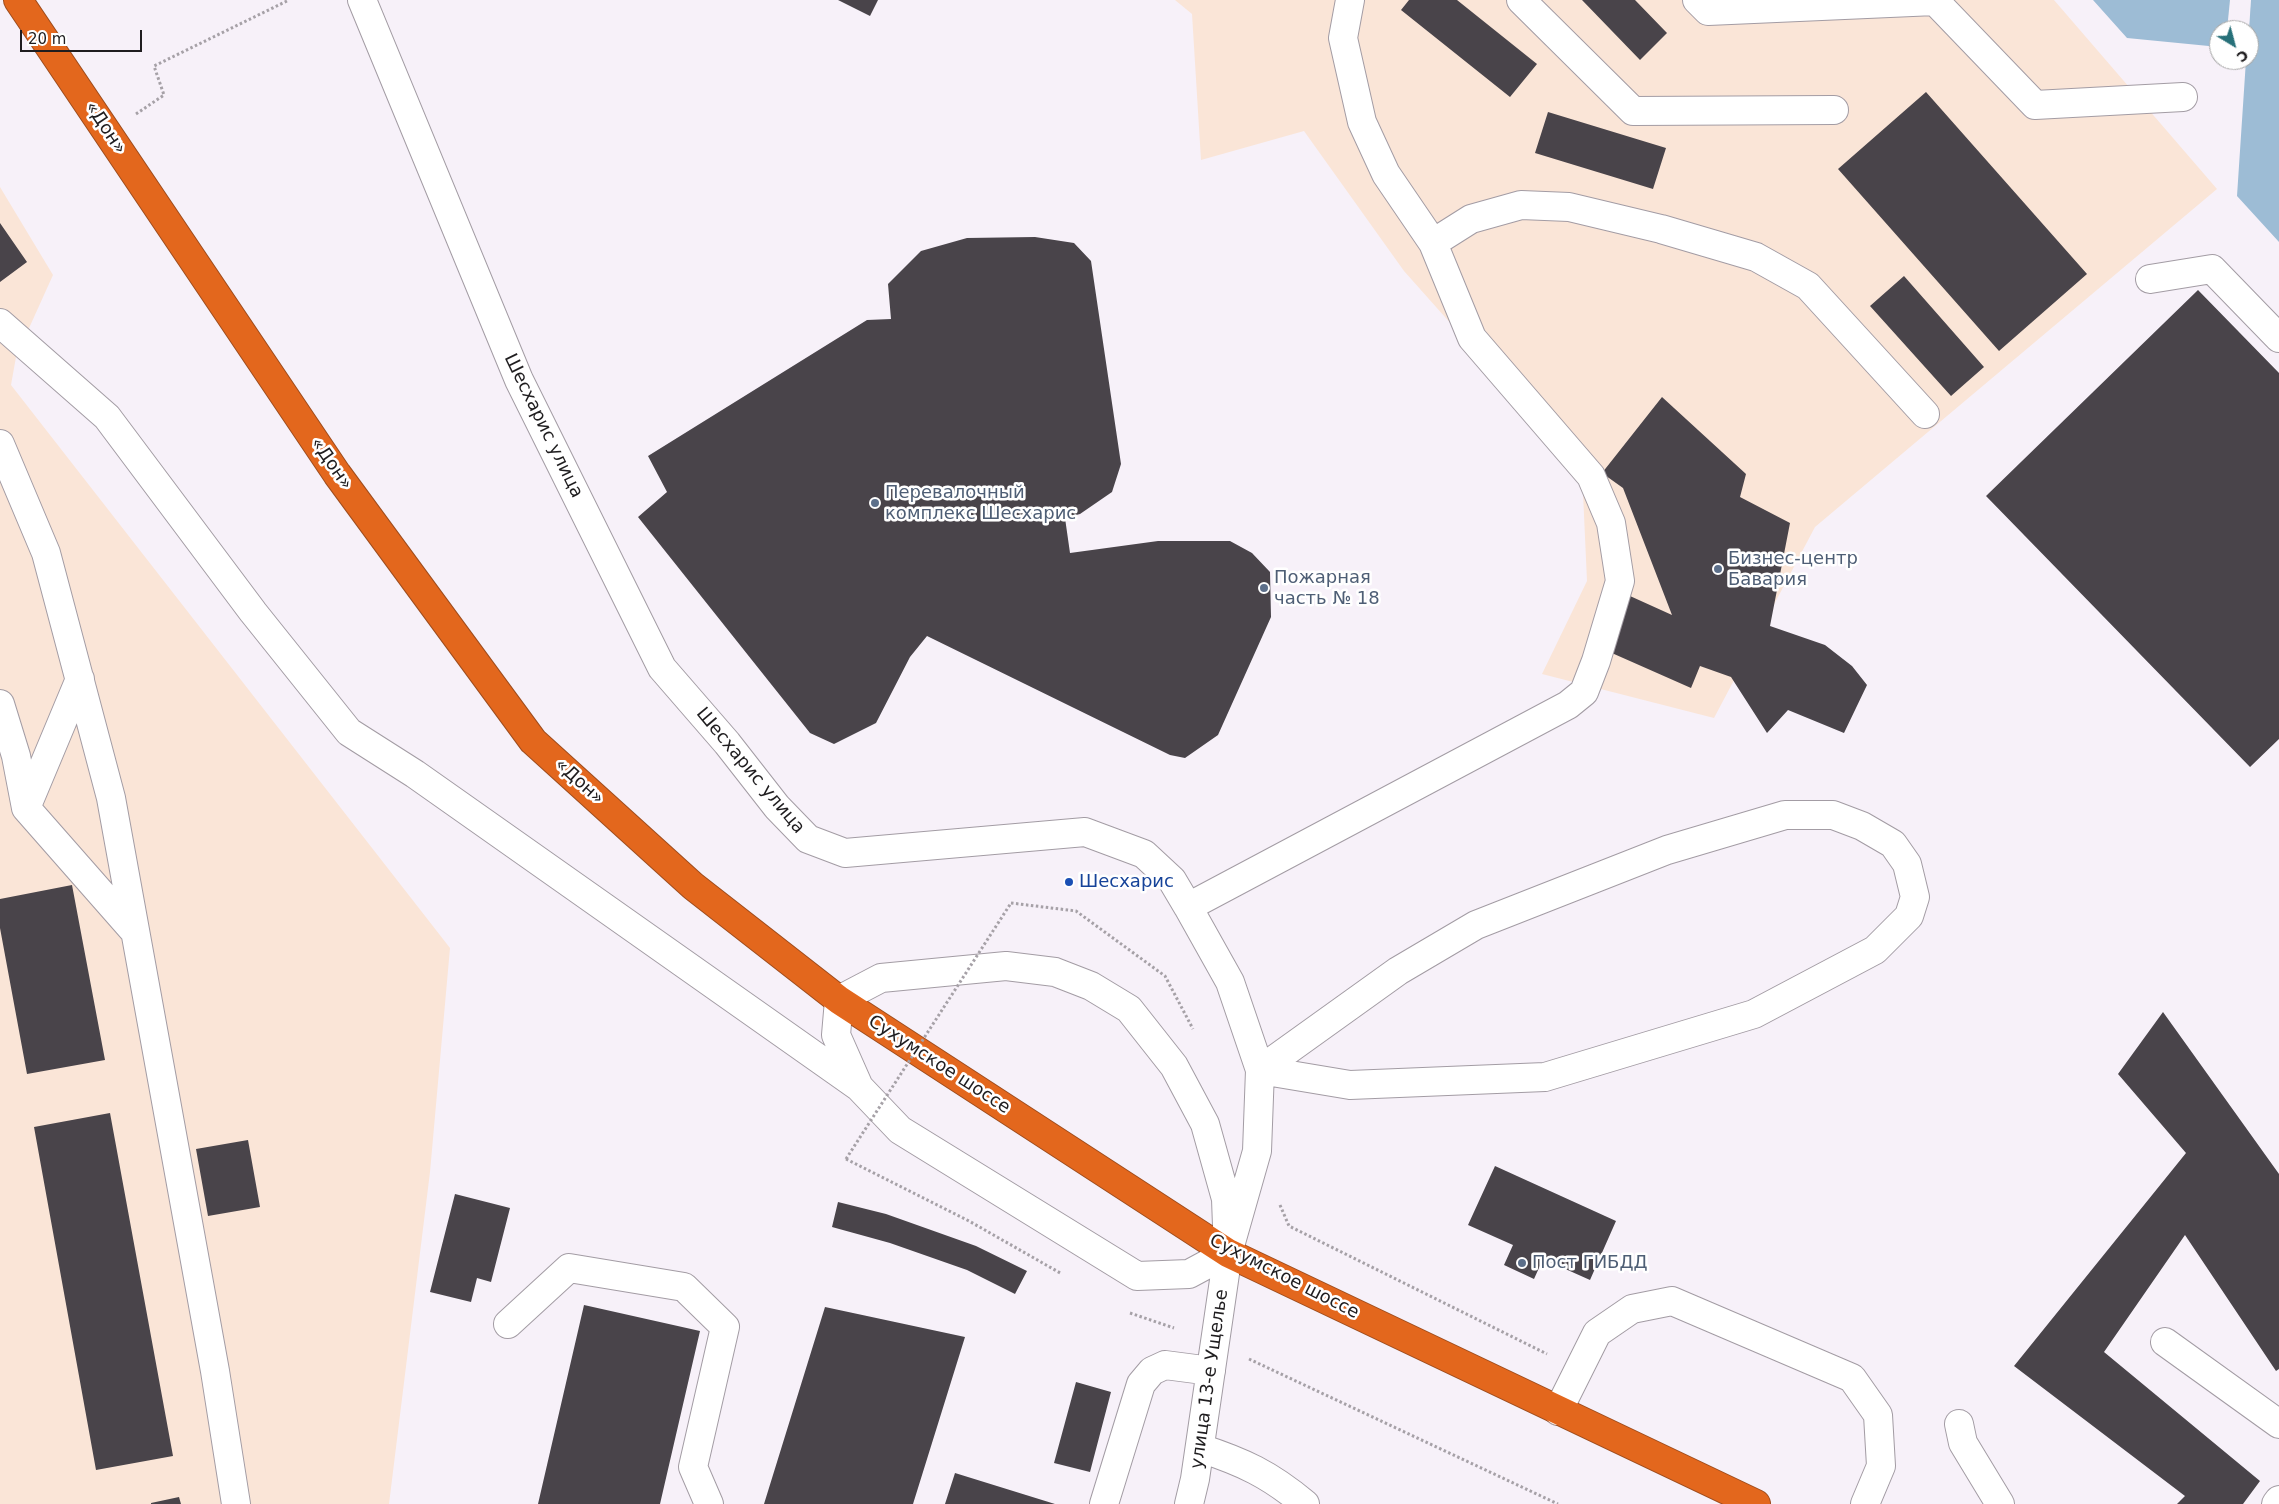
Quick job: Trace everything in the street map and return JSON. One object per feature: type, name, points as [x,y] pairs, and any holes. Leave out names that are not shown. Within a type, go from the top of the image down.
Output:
[{"type":"highway","name":"«Дон»","points":[[18,0],[337,474],[533,741],[694,886],[839,1000]]},
{"type":"highway","name":"Сухумское шоссе","points":[[839,1000],[1228,1253],[1756,1504]]},
{"type":"street","name":"Шесхарис улица","points":[[362,0],[519,380],[662,668],[727,743],[777,807],[808,839],[845,853],[1085,832],[1144,854],[1172,880],[1230,982],[1260,1070],[1258,1152],[1228,1253]]},
{"type":"street","points":[[1188,907],[1568,705],[1584,692],[1596,661],[1620,581],[1612,523],[1591,476],[1472,338],[1433,243],[1386,174],[1362,122],[1343,38],[1350,0]]},
{"type":"street","points":[[1521,0],[1633,111],[1834,110]]},
{"type":"street","points":[[1697,0],[1708,11],[1935,0],[2035,105],[2183,97]]},
{"type":"street","points":[[1433,243],[1471,219],[1521,205],[1569,207],[1661,229],[1756,257],[1808,286],[1925,414]]},
{"type":"street","points":[[2150,279],[2212,269],[2279,338]]},
{"type":"street","points":[[0,323],[107,417],[253,612],[349,732],[423,780],[859,1087],[900,1130],[1137,1276],[1190,1274],[1228,1253],[1226,1199],[1205,1124],[1174,1066],[1129,1009],[1091,986],[1055,972],[1006,966],[881,978],[839,1000],[836,1035],[859,1087]]},
{"type":"street","points":[[0,444],[46,553],[111,798],[215,1372],[236,1504]]},
{"type":"street","points":[[26,808],[80,679]]},
{"type":"street","points":[[0,704],[16,756],[26,808],[135,932]]},
{"type":"street","points":[[1785,815],[1832,815],[1862,826],[1893,844],[1907,864],[1916,897],[1909,916],[1875,950],[1754,1014],[1545,1077],[1350,1086],[1260,1070],[1398,971],[1476,925],[1667,850],[1785,815]]},
{"type":"street","name":"улица 13-е Ущелье","points":[[1189,1504],[1200,1448],[1228,1253]]},
{"type":"street","points":[[508,1324],[569,1268],[684,1287],[725,1327],[693,1467],[709,1504]]},
{"type":"street","points":[[1558,1411],[1597,1333],[1632,1309],[1672,1301],[1852,1378],[1878,1415],[1881,1466],[1865,1504]]},
{"type":"street","points":[[2165,1342],[2279,1424]]},
{"type":"street","points":[[1104,1504],[1141,1384],[1152,1371],[1164,1365],[1211,1371]]},
{"type":"street","points":[[1959,1424],[1964,1443],[2000,1504]]},
{"type":"street","points":[[1200,1448],[1240,1461],[1281,1484],[1305,1504]]},
{"type":"street","points":[[2276,1504],[2279,1500]]},
{"type":"path","points":[[108,132],[164,95],[154,66],[289,0]]},
{"type":"path","points":[[1068,1278],[969,1221],[846,1159],[1011,903],[1076,911],[1165,976],[1197,1038]]},
{"type":"path","points":[[1278,1201],[1289,1226],[1579,1370]]},
{"type":"path","points":[[1125,1311],[1215,1343],[1558,1504]]},
{"type":"shaded area","points":[[1175,0],[2054,0],[2217,189],[1815,527],[1714,718],[1542,674],[1587,581],[1582,471],[1404,271],[1304,131],[1201,160],[1192,14]]},
{"type":"shaded area","points":[[0,187],[53,275],[16,357],[11,385],[450,948],[430,1172],[389,1504],[0,1504]]},
{"type":"water","points":[[2093,0],[2279,0],[2279,242],[2237,196],[2245,70],[2259,70],[2259,20],[2209,20],[2209,46],[2127,38]]},
{"type":"pier","points":[[2230,0],[2251,0],[2250,20],[2228,20]]},
{"type":"building","points":[[838,0],[878,0],[870,16]]},
{"type":"building","points":[[1409,0],[1457,0],[1537,64],[1510,97],[1401,10]]},
{"type":"building","points":[[1582,0],[1635,0],[1667,33],[1640,60]]},
{"type":"building","points":[[1926,92],[2087,274],[1999,351],[1838,169]]},
{"type":"building","points":[[1548,112],[1666,148],[1653,189],[1535,153]]},
{"type":"building","points":[[0,223],[27,262],[0,282]]},
{"type":"building","name":"Перевалочный комплекс Шесхарис","points":[[1035,237],[1074,243],[1091,261],[1121,464],[1112,492],[1080,514],[1065,518],[1070,553],[1158,541],[1230,541],[1252,553],[1270,572],[1271,617],[1218,735],[1185,758],[1170,755],[927,636],[910,657],[876,723],[834,744],[810,733],[638,517],[667,492],[648,456],[867,320],[891,319],[888,284],[921,251],[967,238]]},
{"type":"building","points":[[1904,276],[1984,367],[1951,396],[1870,306]]},
{"type":"building","points":[[2198,290],[2279,373],[2279,739],[2250,767],[1986,496]]},
{"type":"building","name":"Бизнес-центр Бавария","points":[[1662,397],[1746,474],[1740,497],[1790,523],[1770,626],[1825,645],[1852,666],[1867,685],[1844,733],[1788,710],[1767,733],[1731,677],[1700,666],[1691,688],[1605,650],[1630,596],[1672,615],[1623,488],[1602,473]]},
{"type":"building","points":[[72,885],[105,1060],[27,1074],[0,928],[0,899]]},
{"type":"building","points":[[2163,1012],[2279,1174],[2279,1369],[2276,1371],[2185,1235],[2104,1352],[2260,1481],[2243,1504],[2177,1504],[2185,1496],[2014,1366],[2186,1153],[2118,1074]]},
{"type":"building","points":[[110,1113],[173,1456],[96,1470],[34,1127]]},
{"type":"building","points":[[248,1140],[260,1207],[208,1216],[196,1149]]},
{"type":"building","points":[[1495,1166],[1616,1221],[1590,1280],[1543,1259],[1534,1279],[1504,1265],[1513,1245],[1468,1225]]},
{"type":"building","points":[[455,1194],[510,1208],[491,1282],[477,1278],[471,1302],[430,1292]]},
{"type":"building","points":[[838,1202],[886,1214],[976,1246],[1027,1271],[1015,1294],[967,1270],[890,1243],[832,1227]]},
{"type":"building","points":[[584,1305],[700,1331],[660,1504],[538,1504]]},
{"type":"building","points":[[825,1307],[965,1337],[913,1504],[764,1504]]},
{"type":"building","points":[[1076,1382],[1111,1392],[1090,1472],[1054,1463]]},
{"type":"building","points":[[955,1473],[1055,1504],[945,1504]]},
{"type":"building","points":[[179,1497],[181,1504],[151,1504],[151,1503]]},
{"type":"place","name":"Перевалочный комплекс Шесхарис","points":[[875,503]]},
{"type":"place","name":"Бизнес-центр Бавария","points":[[1718,569]]},
{"type":"place","name":"Пожарная часть № 18","points":[[1264,588]]},
{"type":"place","name":"Шесхарис","points":[[1069,882]]},
{"type":"place","name":"Пост ГИБДД","points":[[1522,1263]]}]
